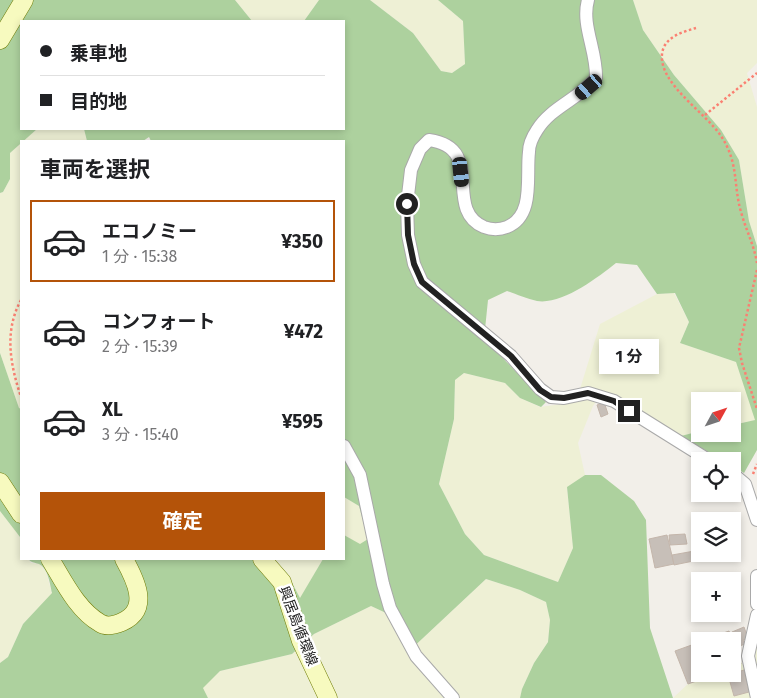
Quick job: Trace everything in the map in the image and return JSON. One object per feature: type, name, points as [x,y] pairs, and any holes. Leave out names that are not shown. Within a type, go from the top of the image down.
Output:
[{"type":"main road","points":[[0,40],[24,0]]},
{"type":"main road","points":[[0,482],[20,512]]},
{"type":"main road","points":[[51,560],[91,617],[102,624],[116,625],[129,619],[137,608],[139,598],[137,584],[125,560]]},
{"type":"main road","name":"興居島循環線","points":[[263,560],[282,582],[301,641],[328,698]]},
{"type":"street","points":[[588,0],[586,23],[596,63],[596,78],[579,96],[547,116],[536,131],[529,149],[528,193],[525,208],[519,219],[498,230],[484,226],[472,218],[465,202],[460,158],[452,147],[441,142],[429,140],[420,149],[411,170],[407,204],[408,227],[414,264],[422,282],[511,356],[540,390],[551,397],[564,398],[588,393],[606,398],[695,452]]},
{"type":"street","points":[[345,448],[360,475],[382,584],[390,608],[416,656],[453,698]]},
{"type":"street","points":[[741,481],[745,484],[757,520]]},
{"type":"street","points":[[757,576],[757,604]]},
{"type":"street","points":[[757,616],[748,656],[757,698]]},
{"type":"path","points":[[696,28],[680,33],[668,41],[662,53],[663,67],[670,80],[705,115],[721,136],[734,161],[740,210],[753,244],[757,263]]},
{"type":"path","points":[[705,115],[757,73]]},
{"type":"path","points":[[757,270],[739,348],[757,409]]},
{"type":"path","points":[[20,303],[13,322],[9,343],[14,376],[20,394]]},
{"type":"green space","points":[[0,0],[235,0],[251,20],[20,20],[20,130],[36,130],[25,140],[20,140],[20,144],[10,153],[10,179],[3,192],[0,193]]},
{"type":"green space","points":[[235,0],[319,0],[305,20],[251,20]]},
{"type":"green space","points":[[319,0],[370,0],[413,33],[441,71],[452,73],[465,64],[463,21],[438,0],[633,0],[643,30],[674,75],[721,130],[739,160],[749,221],[757,246],[757,450],[744,473],[741,471],[741,452],[709,452],[691,442],[741,442],[741,423],[755,420],[736,362],[680,343],[689,322],[675,293],[657,294],[637,265],[616,263],[579,289],[557,299],[537,301],[507,291],[488,300],[484,339],[546,402],[541,407],[520,398],[505,383],[464,373],[455,380],[454,419],[439,484],[465,534],[484,555],[558,582],[573,548],[567,487],[585,475],[601,475],[634,501],[646,520],[650,628],[673,698],[520,698],[534,663],[548,642],[550,620],[546,602],[520,590],[486,579],[407,653],[386,613],[371,606],[314,634],[292,654],[220,671],[203,688],[208,698],[0,698],[0,663],[8,657],[23,624],[52,593],[45,569],[29,560],[273,560],[287,573],[300,598],[322,560],[345,560],[345,536],[360,544],[368,539],[359,506],[345,498],[345,140],[150,140],[149,137],[144,140],[87,140],[84,130],[345,130],[345,20],[305,20]]},
{"type":"green space","points":[[370,0],[438,0],[463,21],[465,64],[452,73],[441,71],[413,33]]},
{"type":"green space","points":[[633,0],[757,0],[757,63],[747,73],[757,107],[757,245],[749,221],[739,160],[721,130],[674,75],[643,30]]},
{"type":"green space","points":[[36,130],[84,130],[87,140],[24,140]]},
{"type":"green space","points":[[20,144],[20,408],[0,353],[0,193],[3,192],[10,179],[10,153]]},
{"type":"green space","points":[[674,293],[689,322],[680,343],[736,362],[756,420],[741,423],[741,392],[691,392],[691,433],[681,436],[603,393],[593,406],[578,443],[585,475],[567,488],[573,548],[558,582],[484,555],[465,534],[439,484],[454,419],[455,380],[464,373],[505,383],[520,398],[540,407],[576,402],[600,324],[657,294]]},
{"type":"green space","points":[[0,353],[20,408],[20,537],[0,511]]},
{"type":"green space","points":[[691,433],[691,442],[681,436]]},
{"type":"green space","points":[[345,498],[359,506],[368,539],[360,545],[345,536]]},
{"type":"green space","points":[[0,511],[20,537],[20,560],[29,560],[31,563],[40,564],[46,571],[52,594],[23,624],[8,657],[0,663]]},
{"type":"green space","points":[[273,560],[322,560],[300,599],[287,573]]},
{"type":"green space","points":[[486,579],[520,590],[546,602],[550,620],[548,642],[534,663],[520,698],[208,698],[202,688],[220,671],[292,654],[314,634],[371,606],[386,613],[407,653]]},
{"type":"green space","points":[[691,645],[691,682],[741,682],[741,661],[742,664],[753,662],[757,645],[757,698],[673,698],[688,684],[675,651]]},
{"type":"building","points":[[604,402],[608,414],[601,417],[597,405]]},
{"type":"building","points":[[685,534],[687,544],[670,545],[669,535]]},
{"type":"building","points":[[667,535],[674,564],[655,568],[649,539]]},
{"type":"building","points":[[691,552],[691,562],[674,565],[672,555]]},
{"type":"building","points":[[744,627],[748,638],[743,640],[745,644],[741,646],[741,632],[732,632]]},
{"type":"building","points":[[691,645],[691,682],[694,682],[688,684],[675,651]]},
{"type":"building","points":[[744,670],[749,692],[734,696],[730,682],[741,682],[741,671]]},
{"type":"route","points":[[407,204],[408,235],[414,264],[422,282],[439,298],[511,356],[527,372],[540,390],[551,397],[564,398],[588,393],[614,401],[629,411]]}]
